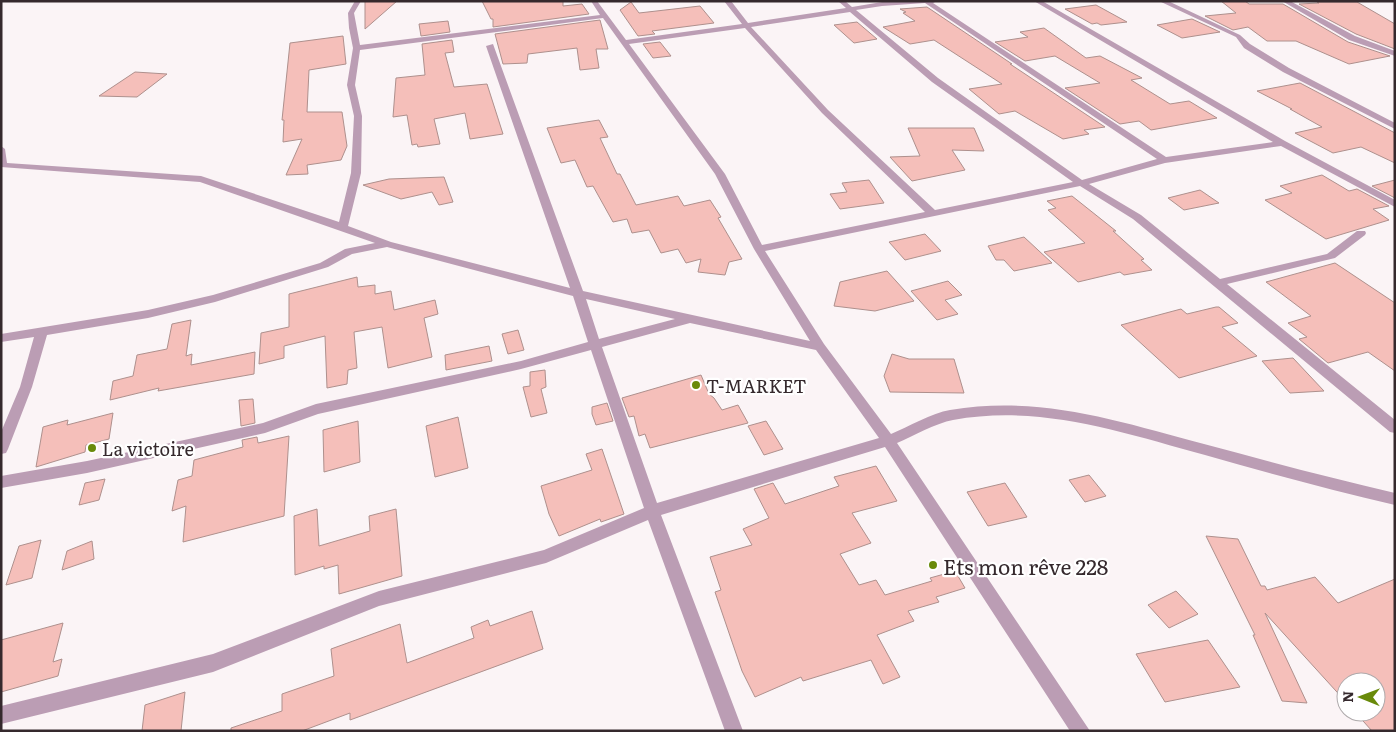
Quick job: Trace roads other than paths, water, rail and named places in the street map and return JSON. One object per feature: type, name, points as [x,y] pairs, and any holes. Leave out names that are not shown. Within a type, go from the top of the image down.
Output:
[{"type":"street","points":[[343,227],[356,173],[358,116],[352,85],[357,48],[352,28],[351,13],[358,1]]},
{"type":"street","points":[[594,1],[720,174],[759,249],[820,347],[888,441],[1081,731]]},
{"type":"street","points":[[727,1],[745,25],[852,140],[932,213]]},
{"type":"street","points":[[1037,1],[1282,143],[1395,204]]},
{"type":"street","points":[[1162,1],[1238,36],[1247,46],[1286,70],[1395,126]]},
{"type":"street","points":[[1286,1],[1352,38],[1395,54]]},
{"type":"street","points":[[625,42],[806,17],[845,5],[929,2],[1164,160]]},
{"type":"street","points":[[845,5],[935,80],[1081,183],[1137,217],[1395,428]]},
{"type":"street","points":[[357,48],[605,16]]},
{"type":"street","points":[[490,46],[578,294],[652,511],[734,731]]},
{"type":"street","points":[[759,249],[1081,183],[1164,160],[1282,143]]},
{"type":"street","points":[[1,149],[2,166],[201,179],[343,227],[386,244],[578,294],[820,347]]},
{"type":"street","points":[[1218,283],[1332,256],[1361,233]]},
{"type":"street","points":[[1,338],[41,333],[148,314],[215,298],[324,265],[349,251],[386,244]]},
{"type":"street","points":[[1,482],[86,467],[264,428],[316,409],[521,365],[692,318]]},
{"type":"street","points":[[1,449],[26,388],[41,333]]},
{"type":"street","points":[[1,715],[213,663],[379,599],[546,556],[652,511],[888,441],[949,416],[1001,410],[1044,411],[1099,421],[1322,482],[1395,498]]},
{"type":"place","name":"T-MARKET","points":[[696,385]]},
{"type":"place","name":"La victoire","points":[[92,448]]},
{"type":"place","name":"Ets mon rêve 228","points":[[933,565]]}]
